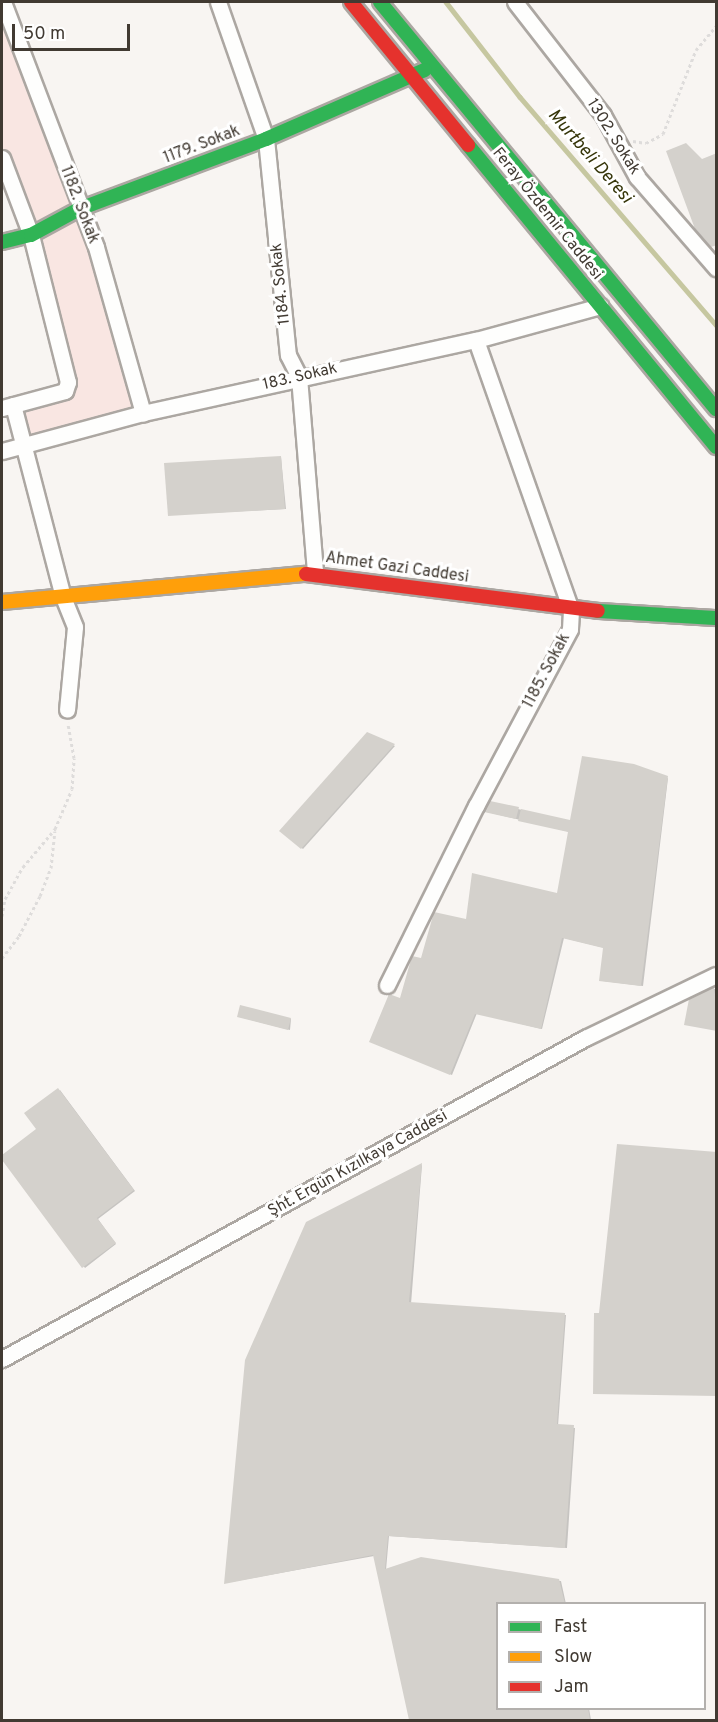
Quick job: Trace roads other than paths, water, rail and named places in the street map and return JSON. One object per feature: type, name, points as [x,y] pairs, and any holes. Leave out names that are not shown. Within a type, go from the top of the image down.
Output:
[{"type":"street","name":"1184. Sokak","points":[[218,2],[266,139],[288,355],[299,377],[315,573]]},
{"type":"street","name":"Feray Özdemir Caddesi","points":[[351,2],[717,447]]},
{"type":"street","points":[[380,2],[717,409]]},
{"type":"street","name":"1302. Sokak","points":[[515,2],[603,115],[637,177],[717,268]]},
{"type":"street","name":"1182. Sokak","points":[[6,4],[79,209],[96,247],[143,413]]},
{"type":"street","name":"1179. Sokak","points":[[2,242],[31,235],[79,209],[266,139],[415,77],[432,66]]},
{"type":"street","points":[[2,158],[31,235],[68,382],[65,391],[7,407],[22,446],[63,597],[75,627],[67,710]]},
{"type":"street","name":"183. Sokak","points":[[2,451],[143,413],[476,340],[600,306]]},
{"type":"street","name":"1185. Sokak","points":[[387,986],[476,806],[570,629],[571,610],[476,340]]},
{"type":"street","name":"Ahmet Gazi Caddesi","points":[[2,602],[315,573],[571,610],[717,618]]},
{"type":"street","name":"Şht. Ergün Kızılkaya Caddesi","points":[[2,1359],[585,1038],[717,975]]},
{"type":"waterway","name":"Murtbeli Deresi","points":[[446,2],[520,97],[716,325]]}]
